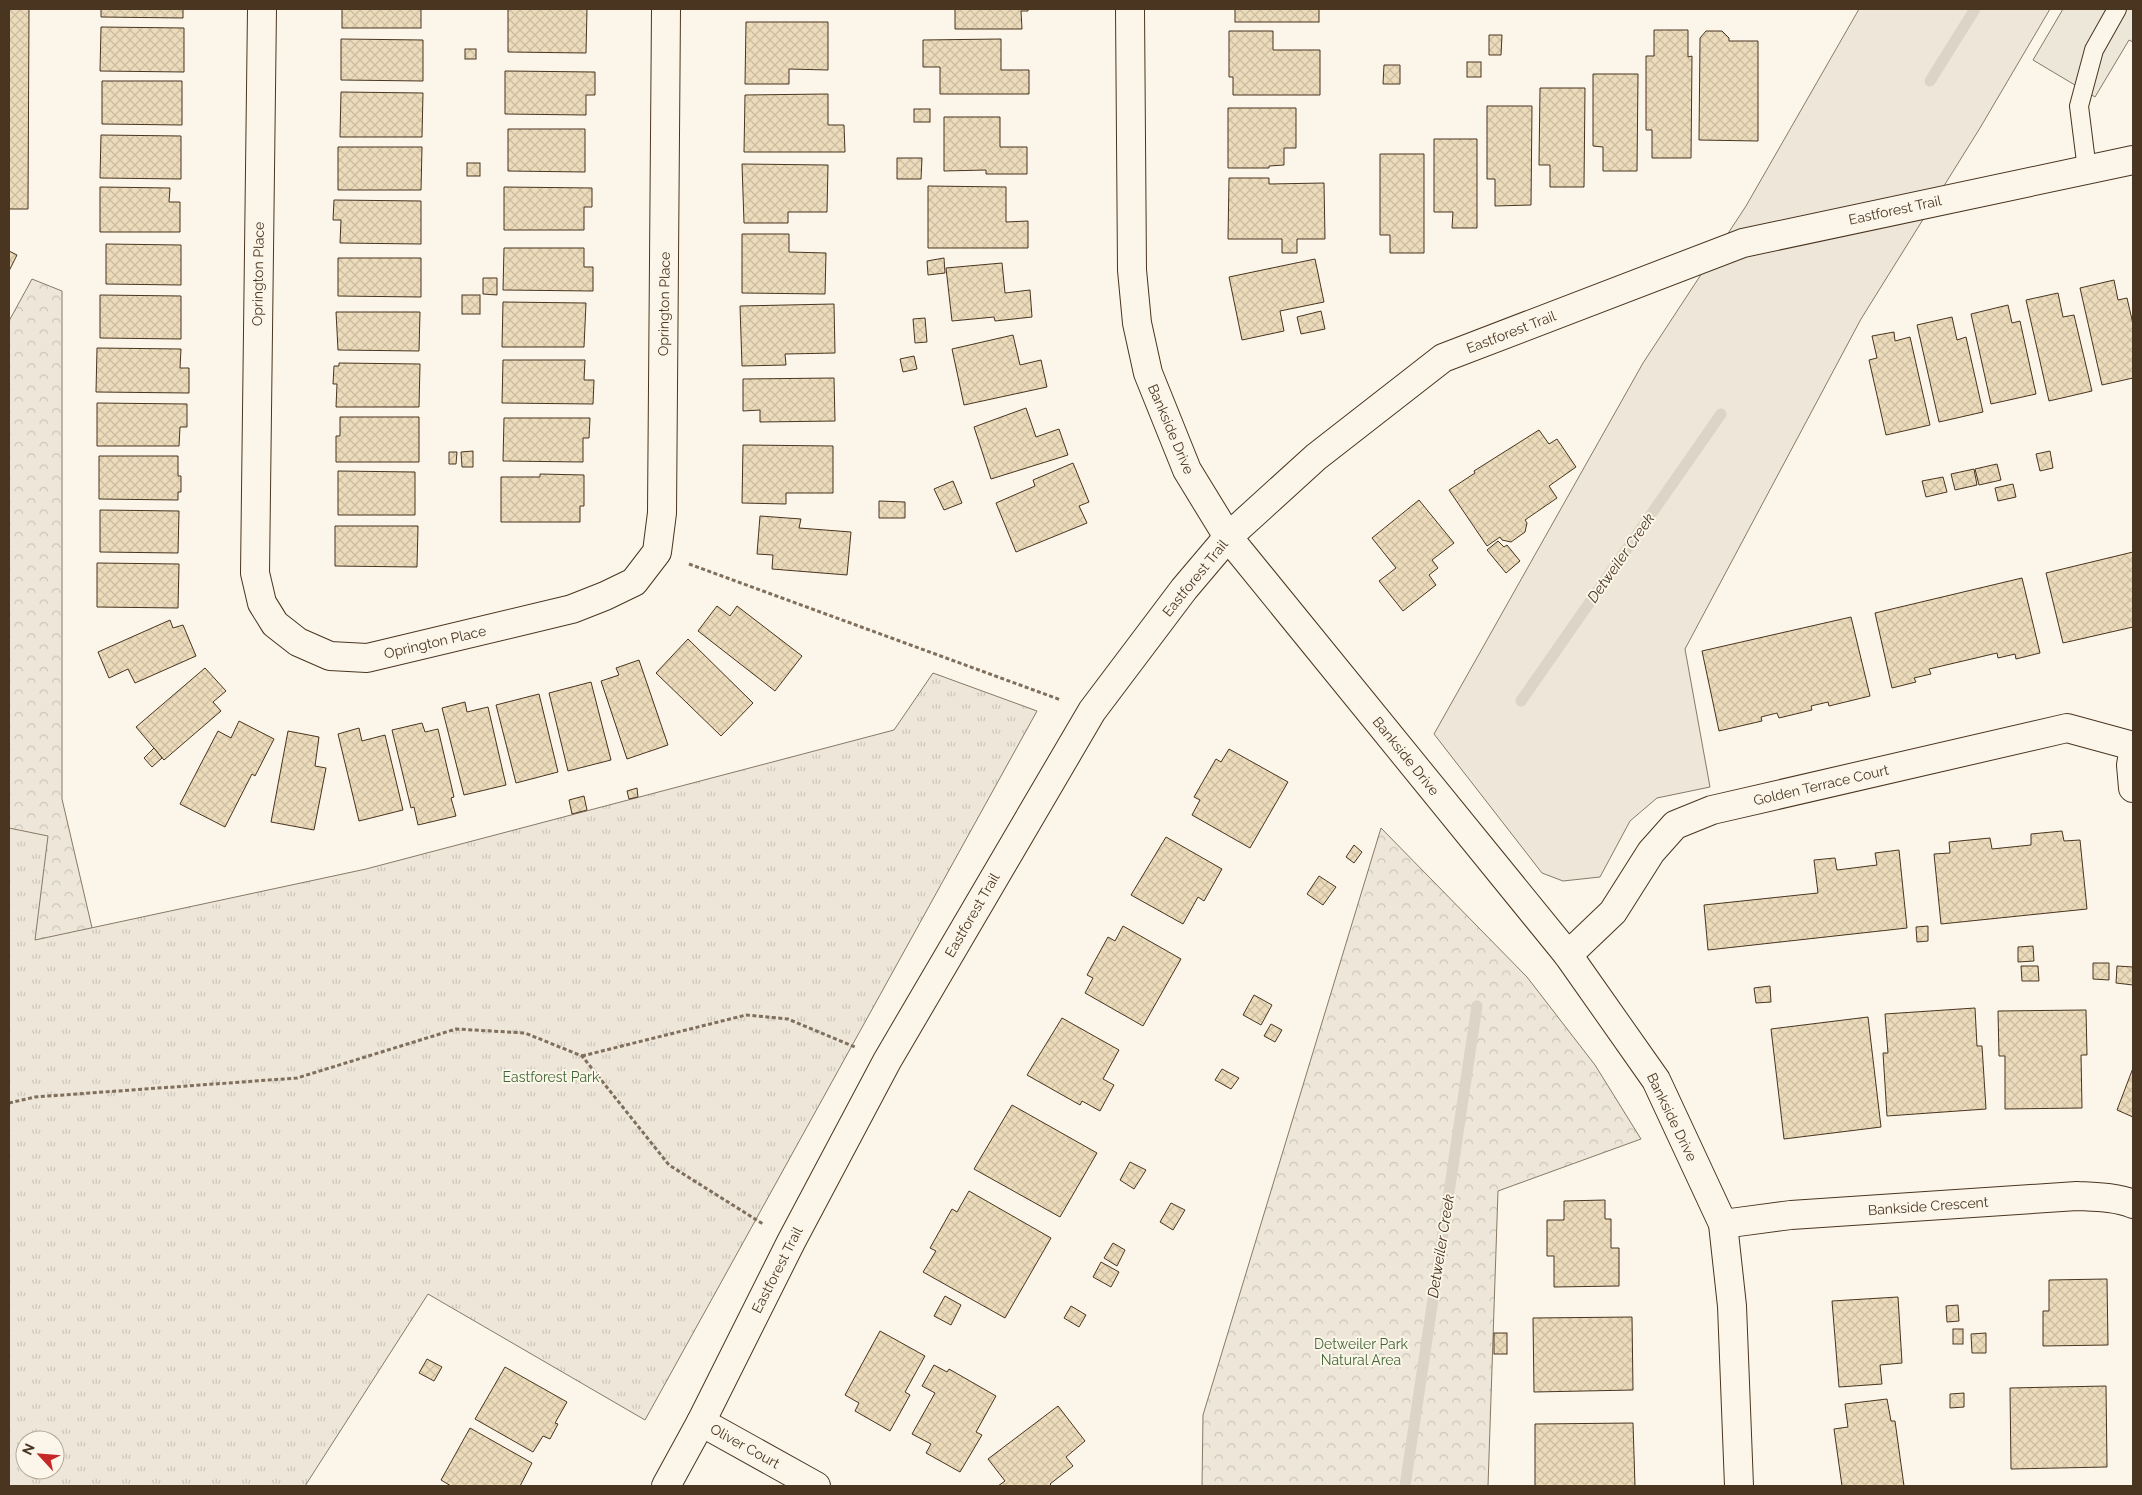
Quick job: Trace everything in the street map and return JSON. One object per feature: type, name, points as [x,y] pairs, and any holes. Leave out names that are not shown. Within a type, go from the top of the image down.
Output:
[{"type":"street","name":"Oprington Place","points":[[262,9],[255,573],[262,603],[275,624],[298,642],[330,656],[366,658],[572,609],[634,582],[657,552],[662,513],[666,9]]},
{"type":"street","name":"Bankside Drive","points":[[1130,9],[1132,270],[1136,323],[1148,373],[1186,470],[1228,537],[1568,955],[1656,1080],[1723,1224],[1732,1306],[1739,1486]]},
{"type":"street","name":"Eastforest Trail","points":[[666,1486],[701,1422],[791,1242],[887,1061],[1092,711],[1184,589],[1228,537],[1316,456],[1443,358],[1743,243],[2133,160]]},
{"type":"street","name":"Golden Terrace Court","points":[[1568,955],[1613,912],[1651,852],[1675,825],[1712,810],[2067,728],[2133,746]]},
{"type":"street","points":[[2133,753],[2131,765],[2133,788]]},
{"type":"street","name":"Bankside Crescent","points":[[1723,1224],[1791,1215],[2077,1196],[2125,1200],[2133,1204]]},
{"type":"street","name":"Oliver Court","points":[[701,1422],[816,1486]]},
{"type":"lane","points":[[2086,170],[2079,106],[2094,50],[2117,9]]},
{"type":"path","points":[[657,552],[1092,711]]},
{"type":"path","points":[[582,1056],[746,1015],[788,1019],[887,1061]]},
{"type":"path","points":[[9,1103],[35,1097],[297,1078],[456,1030],[525,1033],[582,1056],[669,1165],[791,1242]]},
{"type":"green space","points":[[1859,9],[2050,9],[1980,128],[1861,319],[1685,649],[1710,787],[1657,798],[1630,821],[1600,877],[1563,881],[1542,873],[1434,734],[1643,363],[1746,206]]},
{"type":"green space","points":[[32,279],[62,291],[62,799],[103,975],[9,1063],[9,321]]},
{"type":"green space","name":"Eastforest Park","points":[[933,673],[1037,711],[645,1420],[428,1294],[305,1486],[9,1486],[9,828],[48,836],[35,940],[366,869],[894,730]]},
{"type":"green space","name":"Detweiler Park Natural Area","points":[[1381,828],[1527,977],[1595,1065],[1641,1139],[1498,1191],[1488,1486],[1202,1486],[1203,1415]]},
{"type":"shaded area","points":[[2063,9],[2133,9],[2133,42],[2129,40],[2095,97],[2033,60]]},
{"type":"building","points":[[9,9],[29,9],[28,209],[9,209]]},
{"type":"building","points":[[101,9],[183,9],[183,18],[101,17]]},
{"type":"building","points":[[342,9],[421,9],[421,28],[342,28]]},
{"type":"building","points":[[508,9],[587,9],[586,53],[508,52]]},
{"type":"building","points":[[955,9],[1028,9],[1028,11],[1021,11],[1022,29],[955,29]]},
{"type":"building","points":[[1235,9],[1319,9],[1319,22],[1235,22]]},
{"type":"building","points":[[746,22],[828,22],[828,70],[789,69],[789,84],[745,84]]},
{"type":"building","points":[[101,27],[184,28],[184,72],[100,71]]},
{"type":"building","points":[[1654,30],[1688,30],[1688,57],[1692,56],[1691,158],[1652,158],[1652,130],[1646,130],[1646,56],[1654,56]]},
{"type":"building","points":[[1229,31],[1273,31],[1273,50],[1320,50],[1320,95],[1233,95],[1233,77],[1229,77]]},
{"type":"building","points":[[1706,31],[1722,31],[1729,38],[1729,41],[1758,41],[1758,141],[1699,140],[1700,38]]},
{"type":"building","points":[[1489,35],[1502,35],[1501,55],[1489,55]]},
{"type":"building","points":[[341,39],[423,40],[423,81],[341,80]]},
{"type":"building","points":[[1001,39],[1001,70],[1029,70],[1029,94],[940,94],[940,67],[923,67],[923,40]]},
{"type":"building","points":[[465,49],[476,49],[476,59],[465,59]]},
{"type":"building","points":[[1467,62],[1481,62],[1481,77],[1467,77]]},
{"type":"building","points":[[1384,65],[1400,65],[1400,84],[1383,84]]},
{"type":"building","points":[[505,71],[595,72],[595,95],[586,95],[586,115],[505,114]]},
{"type":"building","points":[[1593,74],[1638,74],[1637,171],[1603,171],[1603,147],[1593,146]]},
{"type":"building","points":[[102,81],[182,81],[182,125],[102,124]]},
{"type":"building","points":[[1540,88],[1585,88],[1584,187],[1550,187],[1550,165],[1539,165]]},
{"type":"building","points":[[341,92],[423,93],[422,137],[340,137]]},
{"type":"building","points":[[828,94],[828,125],[844,125],[845,152],[744,152],[745,95]]},
{"type":"building","points":[[1487,106],[1532,106],[1531,205],[1495,206],[1495,179],[1487,179]]},
{"type":"building","points":[[1228,108],[1296,108],[1296,148],[1284,148],[1284,165],[1269,166],[1269,168],[1228,168]]},
{"type":"building","points":[[914,109],[930,109],[930,122],[914,122]]},
{"type":"building","points":[[944,117],[1000,117],[1000,147],[1027,147],[1027,174],[986,174],[986,170],[944,171]]},
{"type":"building","points":[[508,129],[585,129],[585,172],[508,171]]},
{"type":"building","points":[[101,135],[181,136],[181,179],[100,178]]},
{"type":"building","points":[[1434,139],[1477,139],[1477,228],[1452,228],[1453,212],[1434,212]]},
{"type":"building","points":[[338,147],[422,147],[421,190],[338,190]]},
{"type":"building","points":[[1380,154],[1424,154],[1424,253],[1390,253],[1390,235],[1380,235]]},
{"type":"building","points":[[897,158],[922,158],[921,179],[897,179]]},
{"type":"building","points":[[467,163],[480,163],[480,176],[467,176]]},
{"type":"building","points":[[742,164],[828,165],[827,212],[788,212],[788,223],[744,223]]},
{"type":"building","points":[[1229,178],[1269,178],[1269,184],[1324,183],[1325,239],[1297,239],[1297,253],[1282,253],[1282,239],[1228,239]]},
{"type":"building","points":[[928,186],[1006,187],[1006,222],[1028,221],[1028,248],[928,248]]},
{"type":"building","points":[[100,187],[170,188],[169,202],[180,202],[180,232],[100,232]]},
{"type":"building","points":[[504,187],[592,188],[592,207],[584,207],[584,230],[504,230]]},
{"type":"building","points":[[334,200],[421,201],[421,244],[340,243],[341,220],[333,220]]},
{"type":"building","points":[[742,234],[789,234],[789,252],[826,253],[825,294],[742,293]]},
{"type":"building","points":[[106,244],[181,245],[181,285],[106,284]]},
{"type":"building","points":[[504,248],[584,248],[584,267],[593,267],[593,291],[503,290]]},
{"type":"building","points":[[9,251],[17,255],[9,271]]},
{"type":"building","points":[[338,258],[421,258],[421,297],[338,296]]},
{"type":"building","points":[[944,258],[945,273],[928,275],[927,261]]},
{"type":"building","points":[[1315,259],[1324,302],[1280,311],[1284,331],[1242,340],[1229,277]]},
{"type":"building","points":[[1002,263],[1005,293],[1030,290],[1032,317],[995,321],[994,317],[952,321],[946,268]]},
{"type":"building","points":[[483,278],[497,278],[497,295],[483,294]]},
{"type":"building","points":[[2114,280],[2118,300],[2127,298],[2133,324],[2133,378],[2102,385],[2080,288]]},
{"type":"building","points":[[2058,293],[2063,317],[2074,315],[2092,391],[2049,401],[2026,300]]},
{"type":"building","points":[[100,295],[181,296],[181,339],[100,338]]},
{"type":"building","points":[[462,295],[480,295],[480,314],[462,314]]},
{"type":"building","points":[[503,302],[586,303],[584,347],[502,347]]},
{"type":"building","points":[[834,304],[835,353],[785,354],[786,365],[742,366],[740,306]]},
{"type":"building","points":[[2008,305],[2012,323],[2020,321],[2036,394],[1991,404],[1971,314]]},
{"type":"building","points":[[1321,311],[1325,329],[1301,334],[1297,317]]},
{"type":"building","points":[[336,312],[420,312],[419,351],[338,350]]},
{"type":"building","points":[[1952,317],[1957,340],[1966,337],[1983,412],[1939,422],[1917,325]]},
{"type":"building","points":[[925,318],[927,342],[915,343],[913,319]]},
{"type":"building","points":[[1894,332],[1895,341],[1910,337],[1930,425],[1886,435],[1869,360],[1877,358],[1872,336]]},
{"type":"building","points":[[1013,335],[1020,365],[1041,360],[1047,387],[964,405],[952,349]]},
{"type":"building","points":[[97,348],[181,349],[180,368],[189,368],[189,393],[96,392]]},
{"type":"building","points":[[914,356],[917,369],[903,372],[900,359]]},
{"type":"building","points":[[503,360],[585,360],[584,380],[594,380],[593,404],[502,403]]},
{"type":"building","points":[[339,363],[420,364],[419,407],[336,407],[337,384],[333,384],[334,366],[339,366]]},
{"type":"building","points":[[834,378],[835,421],[760,422],[760,410],[743,411],[743,379]]},
{"type":"building","points":[[97,403],[187,404],[187,427],[180,427],[179,446],[97,446]]},
{"type":"building","points":[[1026,408],[1036,437],[1059,429],[1068,455],[991,479],[974,427]]},
{"type":"building","points":[[340,417],[419,417],[419,462],[336,462],[336,436],[340,436]]},
{"type":"building","points":[[504,418],[590,418],[589,438],[583,438],[583,462],[503,461]]},
{"type":"building","points":[[1539,430],[1549,444],[1557,439],[1576,467],[1549,486],[1557,498],[1525,520],[1527,523],[1525,532],[1511,542],[1502,540],[1500,537],[1487,546],[1449,490],[1475,473],[1474,471]]},
{"type":"building","points":[[743,445],[833,446],[833,493],[786,493],[786,504],[742,503]]},
{"type":"building","points":[[473,451],[473,467],[462,467],[461,452]]},
{"type":"building","points":[[2050,451],[2053,468],[2040,471],[2036,454]]},
{"type":"building","points":[[449,452],[457,452],[456,464],[449,464]]},
{"type":"building","points":[[99,456],[178,456],[178,476],[181,476],[181,492],[178,492],[178,500],[99,499]]},
{"type":"building","points":[[1073,463],[1089,502],[1079,506],[1087,523],[1016,552],[996,503],[1035,486],[1033,480]]},
{"type":"building","points":[[1997,464],[2001,480],[1979,485],[1975,469]]},
{"type":"building","points":[[1974,469],[1977,485],[1955,490],[1951,474]]},
{"type":"building","points":[[338,471],[415,472],[415,515],[338,515]]},
{"type":"building","points":[[540,474],[584,475],[584,506],[580,506],[580,522],[501,522],[501,477],[540,477]]},
{"type":"building","points":[[1943,477],[1947,492],[1926,497],[1922,481]]},
{"type":"building","points":[[953,481],[962,503],[944,510],[934,489]]},
{"type":"building","points":[[2013,484],[2016,497],[1998,501],[1995,488]]},
{"type":"building","points":[[1419,500],[1454,543],[1432,560],[1438,568],[1429,575],[1436,585],[1403,611],[1379,581],[1396,568],[1372,538]]},
{"type":"building","points":[[879,501],[905,502],[905,518],[879,518]]},
{"type":"building","points":[[100,510],[179,511],[178,553],[100,552]]},
{"type":"building","points":[[760,516],[801,519],[799,528],[851,532],[847,575],[772,569],[773,555],[757,554]]},
{"type":"building","points":[[335,526],[418,526],[417,567],[335,566]]},
{"type":"building","points":[[1498,541],[1504,547],[1507,545],[1520,561],[1506,573],[1487,550]]},
{"type":"building","points":[[2133,552],[2133,627],[2063,643],[2046,573]]},
{"type":"building","points":[[97,563],[179,564],[178,608],[97,607]]},
{"type":"building","points":[[2022,578],[2040,653],[2016,659],[2015,654],[1998,658],[1997,653],[1929,669],[1931,674],[1914,678],[1916,682],[1892,688],[1875,613]]},
{"type":"building","points":[[717,606],[730,616],[737,606],[802,656],[775,691],[698,631]]},
{"type":"building","points":[[1851,617],[1870,696],[1829,706],[1828,702],[1811,706],[1812,710],[1779,718],[1777,713],[1761,717],[1762,721],[1719,731],[1702,651]]},
{"type":"building","points":[[170,620],[173,628],[183,625],[196,656],[135,683],[128,669],[109,678],[98,652]]},
{"type":"building","points":[[688,639],[753,703],[721,736],[656,673]]},
{"type":"building","points":[[639,660],[668,745],[627,759],[601,681],[619,675],[616,668]]},
{"type":"building","points":[[205,668],[226,691],[213,702],[221,711],[164,760],[136,727]]},
{"type":"building","points":[[591,682],[611,760],[568,771],[549,693]]},
{"type":"building","points":[[539,694],[558,772],[516,783],[496,705]]},
{"type":"building","points":[[465,702],[467,712],[488,707],[506,785],[464,795],[442,708]]},
{"type":"building","points":[[239,721],[274,739],[255,776],[252,774],[225,827],[180,804],[218,731],[231,738]]},
{"type":"building","points":[[422,723],[425,732],[438,729],[454,797],[451,798],[456,816],[418,825],[414,807],[411,808],[392,730]]},
{"type":"building","points":[[359,728],[362,741],[385,735],[403,810],[359,821],[338,734]]},
{"type":"building","points":[[288,731],[319,737],[315,766],[326,768],[314,830],[271,822]]},
{"type":"building","points":[[154,748],[162,758],[152,767],[144,758]]},
{"type":"building","points":[[1229,749],[1288,782],[1250,848],[1192,815],[1200,800],[1194,797],[1216,759],[1221,762]]},
{"type":"building","points":[[637,788],[638,797],[629,799],[627,791]]},
{"type":"building","points":[[584,796],[587,810],[572,814],[569,800]]},
{"type":"building","points":[[2062,831],[2064,841],[2080,840],[2087,909],[1941,924],[1934,854],[1950,853],[1949,842],[1990,838],[1992,849],[2031,845],[2031,834]]},
{"type":"building","points":[[1166,837],[1222,869],[1204,901],[1198,897],[1183,924],[1131,895]]},
{"type":"building","points":[[1354,845],[1362,852],[1354,863],[1346,857]]},
{"type":"building","points":[[1899,850],[1907,928],[1708,950],[1704,905],[1818,893],[1814,860],[1835,858],[1837,870],[1877,865],[1875,853]]},
{"type":"building","points":[[1319,876],[1336,887],[1323,905],[1307,894]]},
{"type":"building","points":[[1123,926],[1181,959],[1143,1026],[1085,993],[1093,978],[1087,975],[1108,937],[1115,941]]},
{"type":"building","points":[[1928,926],[1928,941],[1917,942],[1916,927]]},
{"type":"building","points":[[2033,946],[2034,961],[2018,962],[2018,947]]},
{"type":"building","points":[[2093,963],[2109,963],[2109,980],[2093,979]]},
{"type":"building","points":[[2021,966],[2038,966],[2039,981],[2022,981]]},
{"type":"building","points":[[2117,966],[2133,967],[2133,985],[2116,983]]},
{"type":"building","points":[[1770,986],[1771,1002],[1756,1003],[1754,988]]},
{"type":"building","points":[[1254,995],[1272,1005],[1261,1025],[1243,1015]]},
{"type":"building","points":[[1975,1008],[1977,1046],[1982,1046],[1986,1109],[1887,1116],[1883,1053],[1888,1053],[1885,1014]]},
{"type":"building","points":[[2086,1010],[2087,1055],[2081,1055],[2082,1108],[2005,1109],[2005,1056],[1999,1056],[1998,1011]]},
{"type":"building","points":[[1868,1017],[1881,1127],[1784,1139],[1771,1029]]},
{"type":"building","points":[[1062,1018],[1119,1050],[1103,1079],[1114,1085],[1100,1111],[1082,1101],[1080,1105],[1027,1075]]},
{"type":"building","points":[[1271,1024],[1282,1030],[1275,1042],[1264,1036]]},
{"type":"building","points":[[2133,1068],[2133,1117],[2117,1110]]},
{"type":"building","points":[[1222,1069],[1239,1078],[1231,1089],[1215,1080]]},
{"type":"building","points":[[1012,1105],[1097,1153],[1060,1217],[974,1169]]},
{"type":"building","points":[[1130,1162],[1146,1170],[1134,1189],[1120,1180]]},
{"type":"building","points":[[969,1191],[1051,1238],[1005,1318],[923,1272],[936,1251],[930,1248],[952,1209],[957,1212]]},
{"type":"building","points":[[1605,1200],[1605,1219],[1611,1219],[1611,1248],[1619,1248],[1619,1286],[1554,1287],[1554,1256],[1547,1256],[1547,1220],[1564,1220],[1564,1201]]},
{"type":"building","points":[[1171,1203],[1185,1210],[1173,1230],[1160,1222]]},
{"type":"building","points":[[1113,1243],[1125,1250],[1117,1266],[1104,1258]]},
{"type":"building","points":[[1101,1262],[1119,1272],[1111,1287],[1093,1277]]},
{"type":"building","points":[[2107,1279],[2108,1345],[2043,1346],[2043,1311],[2049,1311],[2049,1280]]},
{"type":"building","points":[[945,1296],[961,1305],[951,1325],[934,1316]]},
{"type":"building","points":[[1898,1297],[1902,1363],[1880,1365],[1882,1384],[1839,1387],[1832,1301]]},
{"type":"building","points":[[1958,1305],[1959,1321],[1947,1322],[1946,1306]]},
{"type":"building","points":[[1071,1306],[1086,1315],[1079,1327],[1064,1318]]},
{"type":"building","points":[[1632,1317],[1633,1390],[1534,1392],[1533,1318]]},
{"type":"building","points":[[1953,1329],[1963,1329],[1963,1344],[1953,1344]]},
{"type":"building","points":[[880,1331],[925,1356],[905,1392],[910,1395],[890,1431],[855,1411],[859,1403],[845,1395]]},
{"type":"building","points":[[1494,1333],[1507,1333],[1507,1354],[1494,1354]]},
{"type":"building","points":[[1986,1333],[1986,1353],[1972,1353],[1971,1334]]},
{"type":"building","points":[[427,1359],[442,1367],[434,1381],[419,1373]]},
{"type":"building","points":[[934,1365],[947,1372],[949,1369],[996,1396],[976,1432],[982,1435],[960,1472],[926,1453],[931,1444],[912,1434],[935,1393],[922,1386]]},
{"type":"building","points":[[505,1367],[567,1402],[555,1423],[558,1424],[550,1439],[543,1436],[533,1452],[475,1419]]},
{"type":"building","points":[[2106,1386],[2107,1467],[2011,1469],[2010,1388]]},
{"type":"building","points":[[1964,1393],[1964,1407],[1950,1408],[1950,1394]]},
{"type":"building","points":[[1887,1399],[1891,1421],[1895,1421],[1904,1486],[1842,1486],[1834,1429],[1848,1427],[1845,1404]]},
{"type":"building","points":[[1058,1406],[1085,1441],[1066,1457],[1073,1466],[1050,1484],[1052,1486],[998,1486],[1005,1481],[988,1459]]},
{"type":"building","points":[[1633,1423],[1635,1486],[1535,1486],[1535,1424]]},
{"type":"building","points":[[470,1428],[532,1463],[520,1486],[451,1486],[441,1480]]},
{"type":"waterway","name":"Detweiler Creek","points":[[1930,81],[1975,9]]},
{"type":"waterway","name":"Detweiler Creek","points":[[1521,701],[1721,414]]},
{"type":"waterway","name":"Detweiler Creek","points":[[1405,1486],[1477,1006]]}]
